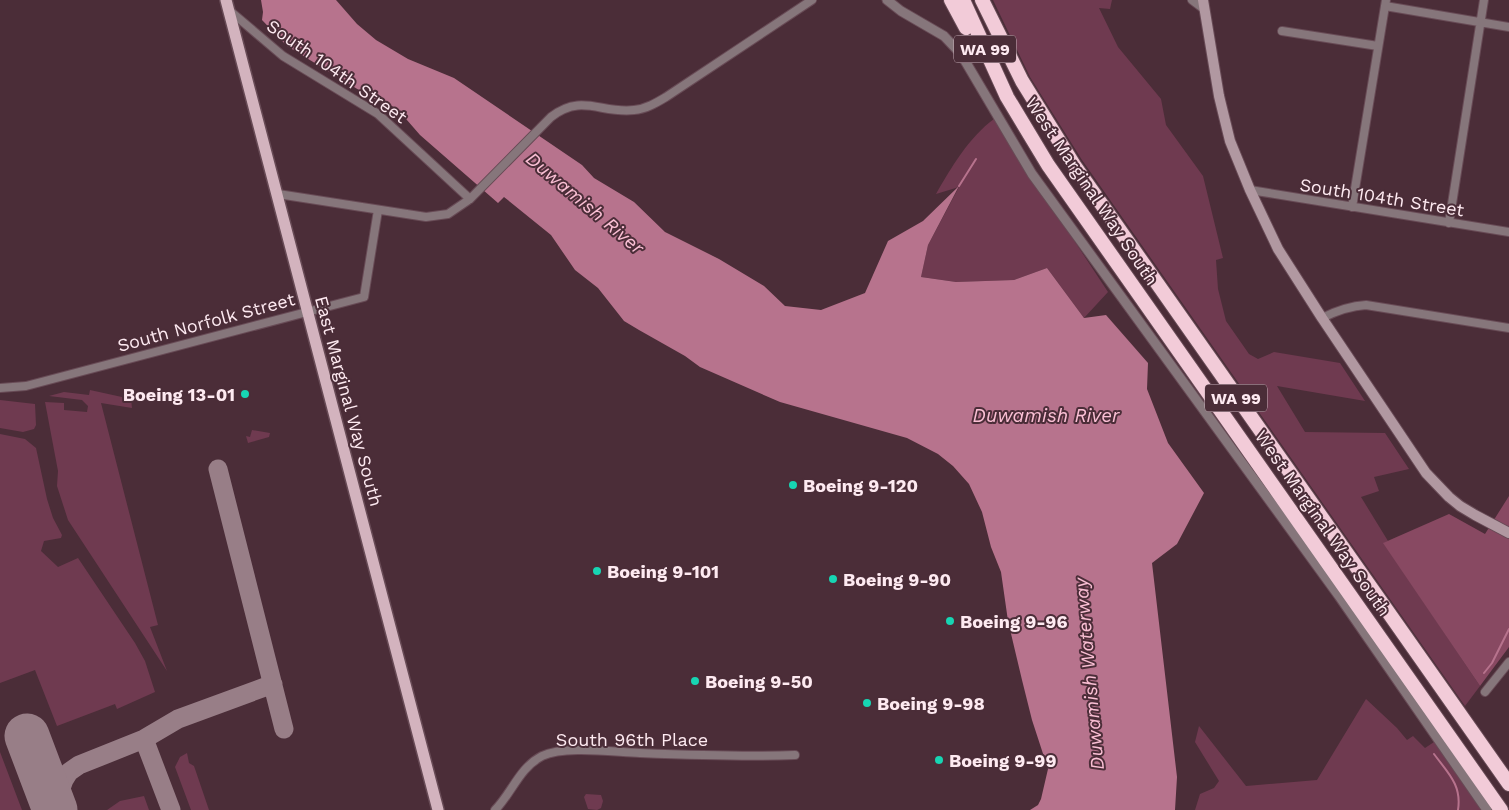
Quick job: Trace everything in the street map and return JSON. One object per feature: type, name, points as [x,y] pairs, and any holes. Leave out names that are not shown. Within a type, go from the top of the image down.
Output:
[{"type":"highway","points":[[951,0],[1007,97]]},
{"type":"highway","name":"West Marginal Way South","points":[[963,0],[1007,97],[1048,165],[1501,810]]},
{"type":"highway","name":"West Marginal Way South","points":[[982,0],[1022,81],[1074,165],[1509,784]]},
{"type":"main road","name":"East Marginal Way South","points":[[228,5],[438,810]]},
{"type":"main road","points":[[1204,5],[1224,120],[1230,141],[1250,190],[1278,249],[1426,473],[1449,497],[1509,533]]},
{"type":"street","points":[[278,194],[433,217],[448,214],[470,199],[559,111],[577,105],[624,111],[650,106],[812,0]]},
{"type":"street","points":[[887,0],[944,36],[961,54],[1032,174],[1339,596],[1487,810]]},
{"type":"street","points":[[1192,0],[1204,5]]},
{"type":"street","points":[[1449,223],[1484,0]]},
{"type":"street","points":[[1352,207],[1386,3],[1480,23],[1509,27]]},
{"type":"street","name":"South 104th Street","points":[[228,5],[264,40],[294,64],[378,114],[470,199]]},
{"type":"street","points":[[1282,31],[1378,46]]},
{"type":"street","name":"South 104th Street","points":[[1250,190],[1509,232]]},
{"type":"street","name":"South Norfolk Street","points":[[0,388],[26,386],[307,310],[364,297],[378,210]]},
{"type":"street","points":[[1322,318],[1344,308],[1366,305],[1509,328]]},
{"type":"street","points":[[1485,692],[1509,662]]},
{"type":"street","name":"South 96th Place","points":[[495,810],[524,770],[542,756],[554,752],[571,750],[795,755]]},
{"type":"shaded area","points":[[993,0],[1112,0],[1110,9],[1099,8],[1118,47],[1161,99],[1166,125],[1203,176],[1223,258],[1216,260],[1218,289],[1226,321],[1249,354],[1258,359],[1274,352],[1340,363],[1365,401],[1277,386],[1305,432],[1385,433],[1409,469],[1374,477],[1379,491],[1361,497],[1388,541],[1384,543],[1480,686],[1465,706],[1082,160],[1030,77]]},
{"type":"shaded area","points":[[994,119],[1108,292],[1084,318],[1047,268],[1014,280],[956,282],[921,277],[928,245],[959,187],[936,194],[954,164],[969,144]]},
{"type":"shaded area","points":[[90,390],[131,399],[132,408],[101,403],[158,625],[150,627],[167,671],[68,520],[57,486],[58,471],[45,402],[64,403],[64,410],[87,412],[88,406],[82,400],[49,396],[64,392],[89,395]]},
{"type":"shaded area","points":[[0,400],[35,404],[36,425],[34,429],[23,432],[0,428]]},
{"type":"shaded area","points":[[252,430],[270,433],[269,437],[248,443],[246,436],[250,437]]},
{"type":"shaded area","points":[[0,434],[25,439],[36,448],[47,499],[53,518],[62,535],[61,538],[44,541],[41,551],[58,567],[78,558],[135,643],[145,661],[155,692],[117,709],[115,704],[57,726],[35,670],[0,683]]},
{"type":"shaded area","points":[[1509,496],[1509,647],[1480,686],[1383,543],[1449,514],[1485,534]]},
{"type":"shaded area","points":[[1366,699],[1407,740],[1413,736],[1425,748],[1434,742],[1481,810],[1195,810],[1200,794],[1214,788],[1219,781],[1195,742],[1199,726],[1246,786],[1317,780]]},
{"type":"shaded area","points":[[0,752],[22,810],[0,810]]},
{"type":"shaded area","points":[[187,753],[189,763],[194,766],[209,810],[191,810],[175,767],[180,757]]},
{"type":"shaded area","points":[[586,794],[601,795],[603,801],[601,808],[597,810],[588,809],[584,797]]},
{"type":"shaded area","points":[[144,796],[149,810],[107,810],[120,801]]},
{"type":"water","name":"Duwamish River","points":[[261,0],[336,0],[357,24],[376,40],[408,59],[454,78],[582,165],[594,178],[634,202],[665,232],[719,259],[764,286],[785,306],[821,310],[865,293],[888,241],[923,221],[959,186],[928,245],[921,277],[956,282],[1014,280],[1047,268],[1084,318],[1106,315],[1148,363],[1147,389],[1168,443],[1204,493],[1177,544],[1152,563],[1177,777],[1175,810],[1030,810],[1038,805],[1041,799],[1048,769],[1032,720],[1022,680],[1008,621],[1001,572],[991,547],[982,512],[969,484],[953,466],[938,454],[907,438],[780,402],[700,367],[685,356],[624,321],[598,288],[575,270],[551,235],[504,197],[498,203],[420,135],[400,112],[392,106],[372,98],[287,46],[262,20]]},
{"type":"waterway","points":[[959,186],[976,159]]},
{"type":"waterway","points":[[1484,673],[1492,663],[1509,629]]},
{"type":"waterway","points":[[1434,754],[1449,773],[1456,786],[1459,801],[1458,810]]},
{"type":"taxiway","points":[[218,469],[284,729]]},
{"type":"taxiway","points":[[58,810],[57,799],[64,780],[69,772],[79,765],[144,739],[178,719],[273,684]]},
{"type":"taxiway","points":[[144,739],[171,810]]},
{"type":"runway","points":[[27,736],[55,810]]},
{"type":"place","name":"Boeing 13-01","points":[[245,394]]},
{"type":"place","name":"Boeing 9-120","points":[[793,485]]},
{"type":"place","name":"Boeing 9-101","points":[[597,571]]},
{"type":"place","name":"Boeing 9-90","points":[[833,579]]},
{"type":"place","name":"Boeing 9-96","points":[[950,621]]},
{"type":"place","name":"Boeing 9-50","points":[[695,681]]},
{"type":"place","name":"Boeing 9-98","points":[[867,703]]},
{"type":"place","name":"Boeing 9-99","points":[[939,760]]},
{"type":"water label","name":"Duwamish Waterway","points":[[1089,674]]}]
